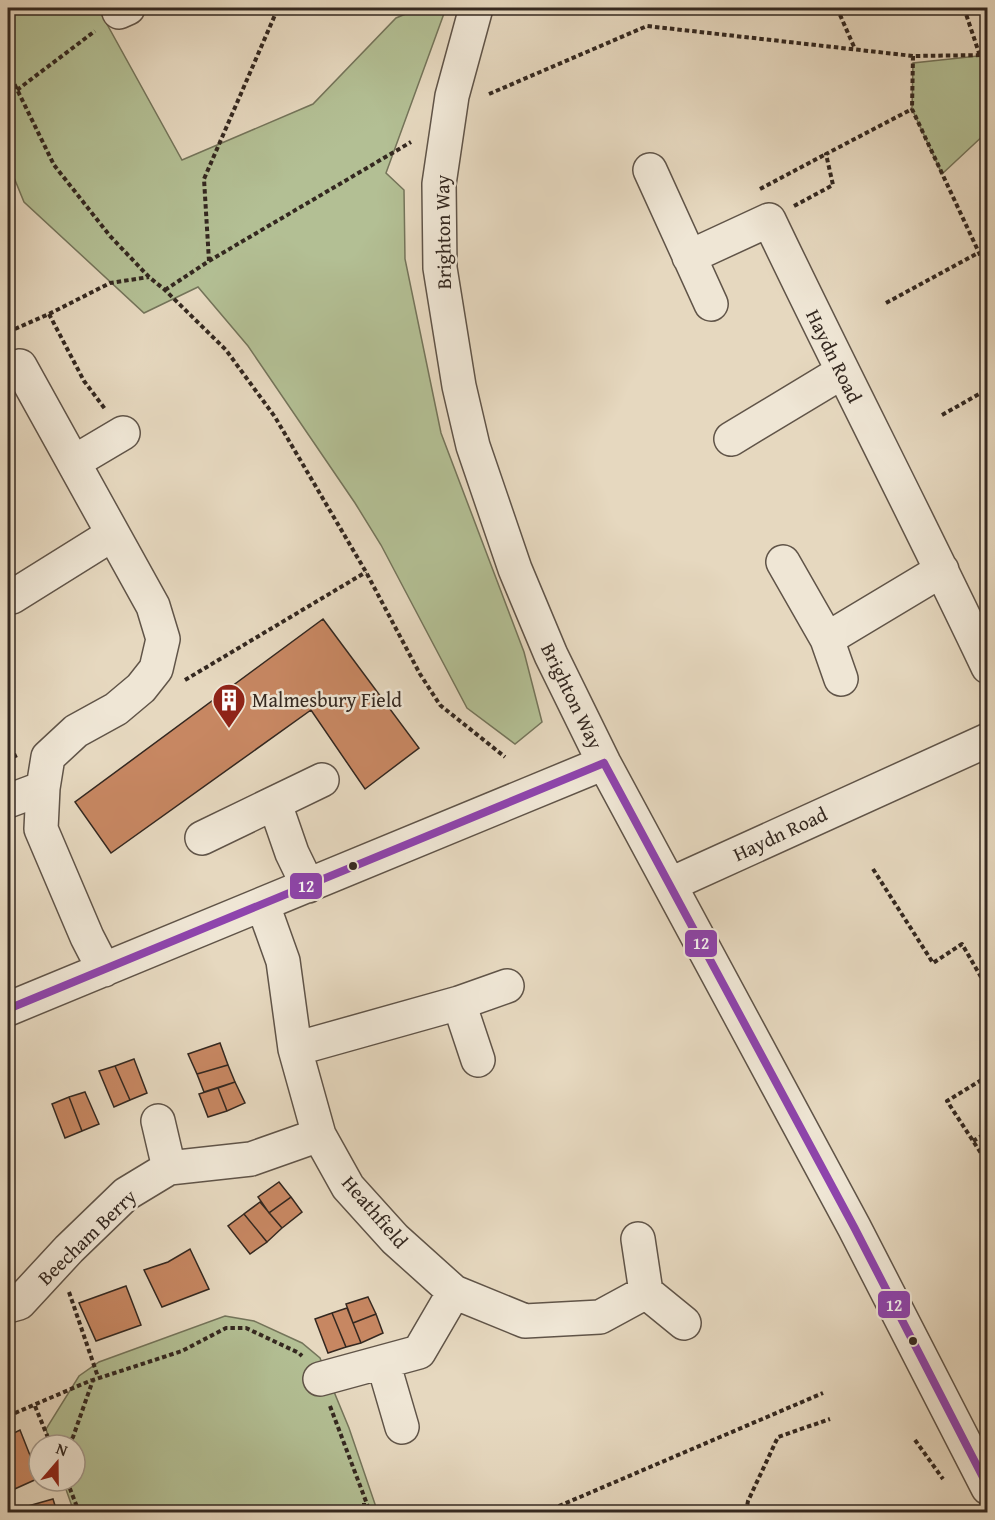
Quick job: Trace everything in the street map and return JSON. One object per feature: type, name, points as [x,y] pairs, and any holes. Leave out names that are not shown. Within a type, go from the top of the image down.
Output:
[{"type":"street","name":"Brighton Way","points":[[476,8],[452,96],[439,184],[440,268],[473,446],[515,569],[551,655],[604,763],[854,1227],[987,1488]]},
{"type":"street","points":[[650,170],[711,304]]},
{"type":"street","points":[[689,257],[761,206]]},
{"type":"street","name":"Haydn Road","points":[[761,206],[942,570],[987,667]]},
{"type":"street","points":[[20,366],[153,606],[163,639],[156,669],[141,688],[116,709],[76,731],[48,757],[43,788],[41,829],[87,937],[104,970]]},
{"type":"street","points":[[731,439],[842,372]]},
{"type":"street","points":[[74,462],[123,433]]},
{"type":"street","points":[[12,597],[113,534]]},
{"type":"street","points":[[783,562],[827,639],[841,679]]},
{"type":"street","points":[[827,639],[942,570]]},
{"type":"street","name":"Haydn Road","points":[[671,884],[987,740]]},
{"type":"street","points":[[8,1009],[604,763]]},
{"type":"street","points":[[202,838],[322,780]]},
{"type":"street","points":[[8,801],[43,788]]},
{"type":"street","points":[[275,804],[292,853],[308,886]]},
{"type":"street","name":"Heathfield","points":[[263,904],[283,961],[295,1049],[319,1135],[348,1187],[395,1239],[454,1292],[525,1321],[600,1317],[646,1292]]},
{"type":"street","points":[[295,1049],[459,1003],[507,986]]},
{"type":"street","points":[[459,1003],[478,1060]]},
{"type":"street","points":[[158,1121],[169,1168]]},
{"type":"street","name":"Beecham Berry","points":[[8,1306],[19,1303],[69,1249],[126,1194],[169,1168],[251,1160],[319,1135]]},
{"type":"street","points":[[638,1239],[646,1292],[684,1323]]},
{"type":"street","points":[[320,1379],[419,1352],[454,1292]]},
{"type":"street","points":[[384,1362],[402,1427]]},
{"type":"path","points":[[209,261],[204,179],[278,8]]},
{"type":"path","points":[[837,8],[856,50]]},
{"type":"path","points":[[964,8],[980,56]]},
{"type":"path","points":[[17,90],[123,10]]},
{"type":"path","points":[[489,94],[647,26],[913,56],[987,55]]},
{"type":"path","points":[[913,56],[912,109],[987,272]]},
{"type":"path","points":[[8,71],[54,165],[110,236],[149,278],[165,290],[226,350],[275,417],[366,572],[420,674],[440,705],[505,757]]},
{"type":"path","points":[[761,206],[826,154],[912,109]]},
{"type":"path","points":[[165,290],[209,261],[411,142]]},
{"type":"path","points":[[761,206],[834,185],[826,154]]},
{"type":"path","points":[[885,303],[978,253]]},
{"type":"path","points":[[8,332],[110,283],[149,278]]},
{"type":"path","points":[[49,314],[84,381],[123,433]]},
{"type":"path","points":[[942,415],[987,389]]},
{"type":"path","points":[[141,688],[173,687],[366,572]]},
{"type":"path","points":[[873,869],[933,963],[962,945],[987,989]]},
{"type":"path","points":[[987,1076],[947,1101],[987,1164]]},
{"type":"path","points":[[973,1141],[987,1132]]},
{"type":"path","points":[[58,1263],[95,1378],[74,1433]]},
{"type":"path","points":[[8,1416],[95,1378],[182,1351],[226,1328],[246,1328],[299,1353],[320,1379],[370,1512]]},
{"type":"path","points":[[545,1512],[823,1393]]},
{"type":"path","points":[[34,1406],[46,1433]]},
{"type":"path","points":[[746,1512],[748,1501],[778,1437],[830,1419]]},
{"type":"path","points":[[915,1440],[943,1479]]},
{"type":"path","points":[[72,1493],[80,1512]]},
{"type":"path","points":[[364,1499],[364,1512]]},
{"type":"green space","points":[[8,8],[98,8],[182,160],[313,104],[396,18],[420,8],[446,8],[386,173],[404,190],[405,259],[441,433],[524,652],[542,722],[515,744],[467,708],[381,545],[355,503],[248,346],[198,287],[144,313],[24,202],[8,163]]},
{"type":"green space","points":[[987,55],[987,104],[981,108],[987,122],[987,132],[942,174],[912,109],[913,63]]},
{"type":"green space","points":[[225,1316],[254,1321],[302,1343],[320,1358],[349,1428],[376,1507],[375,1512],[74,1512],[67,1493],[87,1493],[87,1433],[47,1433],[46,1429],[79,1376],[99,1362]]},
{"type":"building","name":"Malmesbury Field","points":[[323,619],[419,748],[365,789],[311,710],[111,853],[75,802]]},
{"type":"building","points":[[220,1043],[228,1065],[197,1074],[188,1054]]},
{"type":"building","points":[[134,1059],[147,1093],[130,1100],[115,1066]]},
{"type":"building","points":[[228,1065],[235,1082],[204,1092],[197,1074]]},
{"type":"building","points":[[115,1066],[130,1100],[114,1107],[99,1071]]},
{"type":"building","points":[[235,1082],[245,1103],[227,1111],[218,1088]]},
{"type":"building","points":[[218,1088],[227,1111],[208,1117],[199,1094]]},
{"type":"building","points":[[85,1092],[99,1124],[82,1131],[69,1097]]},
{"type":"building","points":[[69,1097],[82,1131],[65,1138],[52,1104]]},
{"type":"building","points":[[279,1182],[291,1197],[269,1213],[258,1197]]},
{"type":"building","points":[[291,1197],[302,1212],[282,1228],[269,1213]]},
{"type":"building","points":[[260,1202],[282,1228],[267,1242],[244,1214]]},
{"type":"building","points":[[244,1214],[267,1242],[250,1254],[228,1226]]},
{"type":"building","points":[[190,1249],[209,1289],[162,1307],[144,1270],[168,1262]]},
{"type":"building","points":[[126,1286],[141,1325],[96,1341],[79,1303]]},
{"type":"building","points":[[368,1297],[376,1314],[353,1323],[346,1304]]},
{"type":"building","points":[[347,1308],[361,1343],[346,1347],[332,1313]]},
{"type":"building","points":[[332,1313],[346,1347],[328,1353],[315,1319]]},
{"type":"building","points":[[376,1314],[383,1333],[361,1343],[353,1323]]},
{"type":"building","points":[[20,1430],[27,1448],[27,1483],[8,1492],[8,1436]]},
{"type":"building","points":[[53,1499],[57,1512],[15,1512],[14,1510]]},
{"type":"transit line","name":"12","points":[[604,763],[854,1227],[988,1487]]},
{"type":"transit line","name":"12","points":[[8,1009],[604,763]]},
{"type":"place","name":"Malmesbury Field","points":[[229,729]]}]
